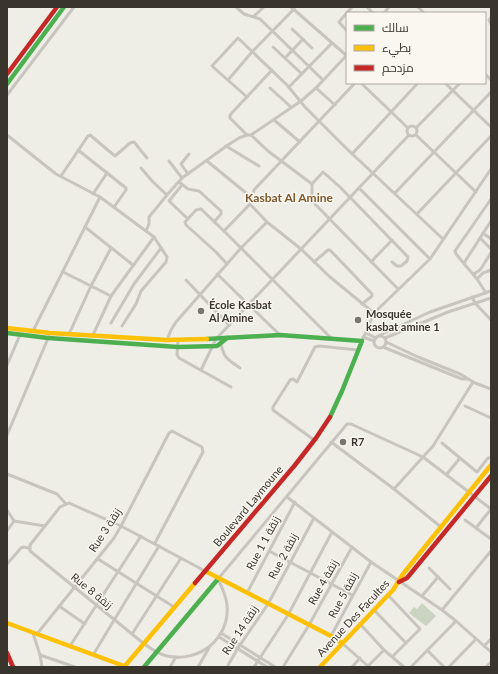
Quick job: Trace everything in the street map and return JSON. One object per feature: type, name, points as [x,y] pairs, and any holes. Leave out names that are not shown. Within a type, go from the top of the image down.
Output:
[{"type":"main road","points":[[7,74],[57,7]]},
{"type":"main road","points":[[7,84],[64,7]]},
{"type":"main road","points":[[52,24],[57,29]]},
{"type":"main road","points":[[46,31],[51,36]]},
{"type":"main road","points":[[15,73],[22,75]]},
{"type":"main road","points":[[7,328],[50,333],[68,337],[178,347],[212,346],[221,344],[227,338]]},
{"type":"main road","points":[[7,333],[48,338],[93,335],[178,340],[280,335],[332,339],[363,339]]},
{"type":"main road","name":"Boulevard Laymoune","points":[[124,667],[295,465],[314,440],[327,421],[340,396],[363,339]]},
{"type":"main road","points":[[399,582],[403,574],[491,465]]},
{"type":"main road","points":[[399,582],[407,578],[491,476]]},
{"type":"main road","points":[[205,571],[342,643]]},
{"type":"main road","points":[[144,667],[218,579]]},
{"type":"main road","name":"Avenue Des Facultes","points":[[320,667],[399,582]]},
{"type":"main road","points":[[7,623],[124,667]]},
{"type":"main road","points":[[7,654],[13,667]]},
{"type":"street","points":[[7,96],[74,7]]},
{"type":"street","points":[[236,7],[244,14],[260,19],[323,80]]},
{"type":"street","points":[[254,16],[264,7]]},
{"type":"street","points":[[228,80],[292,8],[346,55]]},
{"type":"street","points":[[346,13],[338,22],[346,30]]},
{"type":"street","points":[[491,17],[489,20],[491,24]]},
{"type":"street","points":[[292,29],[312,48]]},
{"type":"street","points":[[247,97],[212,66],[238,38],[289,87],[319,121],[352,154],[443,239]]},
{"type":"street","points":[[285,58],[303,39]]},
{"type":"street","points":[[289,87],[332,43]]},
{"type":"street","points":[[273,47],[302,74]]},
{"type":"street","points":[[146,231],[149,217],[182,178],[226,146],[246,135],[251,135],[274,120],[290,107],[301,101],[346,57]]},
{"type":"street","points":[[246,135],[230,116],[272,70]]},
{"type":"street","points":[[224,231],[250,204],[254,190],[354,84]]},
{"type":"street","points":[[362,84],[408,128],[407,131],[409,135]]},
{"type":"street","points":[[352,154],[417,84]]},
{"type":"street","points":[[446,84],[491,127]]},
{"type":"street","points":[[459,84],[416,128],[416,135],[476,192]]},
{"type":"street","points":[[270,88],[290,107]]},
{"type":"street","points":[[316,88],[335,105]]},
{"type":"street","points":[[395,193],[491,92]]},
{"type":"street","points":[[274,120],[300,142]]},
{"type":"street","points":[[408,128],[413,126],[416,128]]},
{"type":"street","points":[[7,135],[45,166],[100,197],[154,237],[167,257],[166,262],[141,291],[136,304],[122,326]]},
{"type":"street","points":[[61,176],[90,135],[116,156],[130,143],[134,142],[147,158]]},
{"type":"street","points":[[251,135],[281,161],[312,184]]},
{"type":"street","points":[[409,135],[416,135]]},
{"type":"street","points":[[201,370],[216,339],[409,135]]},
{"type":"street","points":[[417,214],[491,136]]},
{"type":"street","points":[[226,146],[259,166]]},
{"type":"street","points":[[78,150],[126,189],[114,207]]},
{"type":"street","points":[[188,174],[182,164],[189,154]]},
{"type":"street","points":[[169,161],[182,178]]},
{"type":"street","points":[[207,161],[251,197]]},
{"type":"street","points":[[142,168],[153,182],[167,195]]},
{"type":"street","points":[[491,169],[430,259],[374,313],[363,339],[376,339],[382,336],[386,340],[418,357],[460,374],[473,382],[491,389]]},
{"type":"street","points":[[392,262],[397,266],[401,266],[408,259],[406,254],[324,172],[312,184],[313,201],[329,220],[398,289]]},
{"type":"street","points":[[93,194],[107,173]]},
{"type":"street","points":[[179,182],[188,189],[199,191],[221,212],[214,222]]},
{"type":"street","points":[[182,185],[169,201],[188,219]]},
{"type":"street","points":[[358,188],[430,259]]},
{"type":"street","points":[[34,331],[100,197]]},
{"type":"street","points":[[486,293],[477,278],[455,251],[490,201]]},
{"type":"street","points":[[250,204],[267,222],[301,249],[330,278],[374,313]]},
{"type":"street","points":[[227,264],[186,225],[185,222],[196,210],[199,209],[224,231],[332,339]]},
{"type":"street","points":[[464,263],[491,221]]},
{"type":"street","points":[[167,346],[167,340],[176,322],[217,274],[267,222]]},
{"type":"street","points":[[85,227],[133,265]]},
{"type":"street","points":[[483,233],[491,239]]},
{"type":"street","points":[[93,335],[111,296],[154,237]]},
{"type":"street","points":[[480,238],[491,248]]},
{"type":"street","points":[[371,262],[392,240]]},
{"type":"street","points":[[68,337],[91,286],[111,248]]},
{"type":"street","points":[[111,323],[134,284],[161,248]]},
{"type":"street","points":[[314,262],[330,250],[372,294],[372,296],[362,304]]},
{"type":"street","points":[[474,274],[480,270],[491,253]]},
{"type":"street","points":[[477,278],[491,270]]},
{"type":"street","points":[[63,272],[111,296]]},
{"type":"street","points":[[217,274],[280,335]]},
{"type":"street","points":[[186,280],[229,325]]},
{"type":"street","points":[[376,339],[430,312],[491,291]]},
{"type":"street","points":[[472,298],[491,320]]},
{"type":"street","points":[[383,347],[386,340],[448,312],[491,299]]},
{"type":"street","points":[[7,435],[50,333]]},
{"type":"street","points":[[366,333],[376,339]]},
{"type":"street","points":[[7,365],[20,335]]},
{"type":"street","points":[[376,339],[377,347],[383,347],[462,379],[468,379]]},
{"type":"street","points":[[178,340],[177,355],[179,358],[231,387]]},
{"type":"street","points":[[221,344],[225,357],[240,368]]},
{"type":"street","points":[[314,440],[273,410],[273,407],[290,380],[293,379],[297,382],[315,347],[319,346],[358,350]]},
{"type":"street","points":[[394,490],[439,438],[473,382]]},
{"type":"street","points":[[465,406],[491,418]]},
{"type":"street","points":[[198,667],[209,647],[220,635],[227,614],[227,604],[218,579],[344,426],[349,424],[423,457],[447,474],[491,509],[476,528]]},
{"type":"street","name":"Rue 3 زنقة","points":[[35,633],[98,559],[121,526],[169,433],[172,431],[202,447],[203,452],[155,543]]},
{"type":"street","points":[[331,442],[441,527]]},
{"type":"street","points":[[442,443],[482,476]]},
{"type":"street","points":[[447,474],[460,458]]},
{"type":"street","points":[[477,472],[488,458],[491,458]]},
{"type":"street","points":[[7,474],[57,494],[66,504]]},
{"type":"street","points":[[287,496],[371,562],[442,610],[491,652]]},
{"type":"street","name":"Rue 1 زنقة 1","points":[[247,593],[295,502]]},
{"type":"street","points":[[7,564],[21,548],[24,547],[29,550],[30,545],[60,507],[69,503],[155,543],[205,571]]},
{"type":"street","points":[[7,511],[14,521],[44,526]]},
{"type":"street","name":"Rue 2 زنقة","points":[[268,604],[314,518]]},
{"type":"street","points":[[465,520],[491,539]]},
{"type":"street","points":[[7,531],[14,521]]},
{"type":"street","points":[[254,667],[288,615],[332,532]]},
{"type":"street","points":[[70,646],[141,536]]},
{"type":"street","points":[[93,655],[159,546]]},
{"type":"street","name":"Rue 4 زنقة","points":[[283,667],[332,585],[352,547]]},
{"type":"street","name":"Rue 8 زنقة","points":[[29,550],[143,644],[156,652],[176,658]]},
{"type":"street","points":[[269,551],[352,595]]},
{"type":"street","points":[[442,610],[491,551]]},
{"type":"street","points":[[132,634],[158,596],[181,558]]},
{"type":"street","points":[[98,559],[174,607]]},
{"type":"street","name":"Rue 5 زنقة","points":[[331,636],[371,562]]},
{"type":"street","points":[[429,568],[450,589]]},
{"type":"street","points":[[422,596],[438,578]]},
{"type":"street","points":[[388,595],[420,627],[419,631],[393,656]]},
{"type":"street","name":"Rue 14 زنقة","points":[[227,667],[239,646],[268,604]]},
{"type":"street","points":[[59,606],[85,624]]},
{"type":"street","points":[[374,610],[406,643]]},
{"type":"street","points":[[412,666],[456,621]]},
{"type":"street","points":[[360,624],[384,650],[393,656],[404,667]]},
{"type":"street","points":[[35,633],[42,667]]},
{"type":"street","points":[[220,635],[275,667]]},
{"type":"street","points":[[449,667],[476,639]]},
{"type":"street","points":[[484,646],[491,639]]},
{"type":"street","points":[[342,643],[368,667],[384,650]]},
{"type":"street","points":[[170,667],[176,658],[193,655],[209,647]]},
{"type":"street","points":[[428,650],[444,667]]},
{"type":"street","points":[[40,655],[76,667]]},
{"type":"street","points":[[352,667],[360,658]]},
{"type":"street","points":[[259,659],[267,667]]},
{"type":"street","points":[[486,667],[491,662]]},
{"type":"green space","points":[[422,603],[436,616],[426,626],[409,613],[414,607],[417,609]]},
{"type":"traffic: fast","points":[[7,84],[64,7]]},
{"type":"traffic: fast","points":[[7,333],[48,338],[178,347],[217,346],[227,338]]},
{"type":"traffic: fast","points":[[207,339],[280,335],[362,341],[330,417]]},
{"type":"traffic: fast","points":[[144,667],[218,579]]},
{"type":"traffic: slow","points":[[7,328],[50,333],[167,340],[207,339]]},
{"type":"traffic: slow","points":[[320,667],[393,590],[403,574],[491,465]]},
{"type":"traffic: slow","points":[[205,571],[342,643]]},
{"type":"traffic: slow","points":[[124,667],[195,583]]},
{"type":"traffic: slow","points":[[7,623],[124,666]]},
{"type":"traffic: jam","points":[[7,74],[57,7]]},
{"type":"traffic: jam","points":[[195,583],[295,465],[330,417]]},
{"type":"traffic: jam","points":[[399,582],[407,578],[491,476]]},
{"type":"traffic: jam","points":[[7,653],[13,667]]},
{"type":"place","name":"École Kasbat Al Amine","points":[[201,311]]},
{"type":"place","name":"Mosquée kasbat amine 1","points":[[358,320]]},
{"type":"place","name":"R7","points":[[343,442]]},
{"type":"district","name":"Kasbat Al Amine","points":[[289,198]]}]
